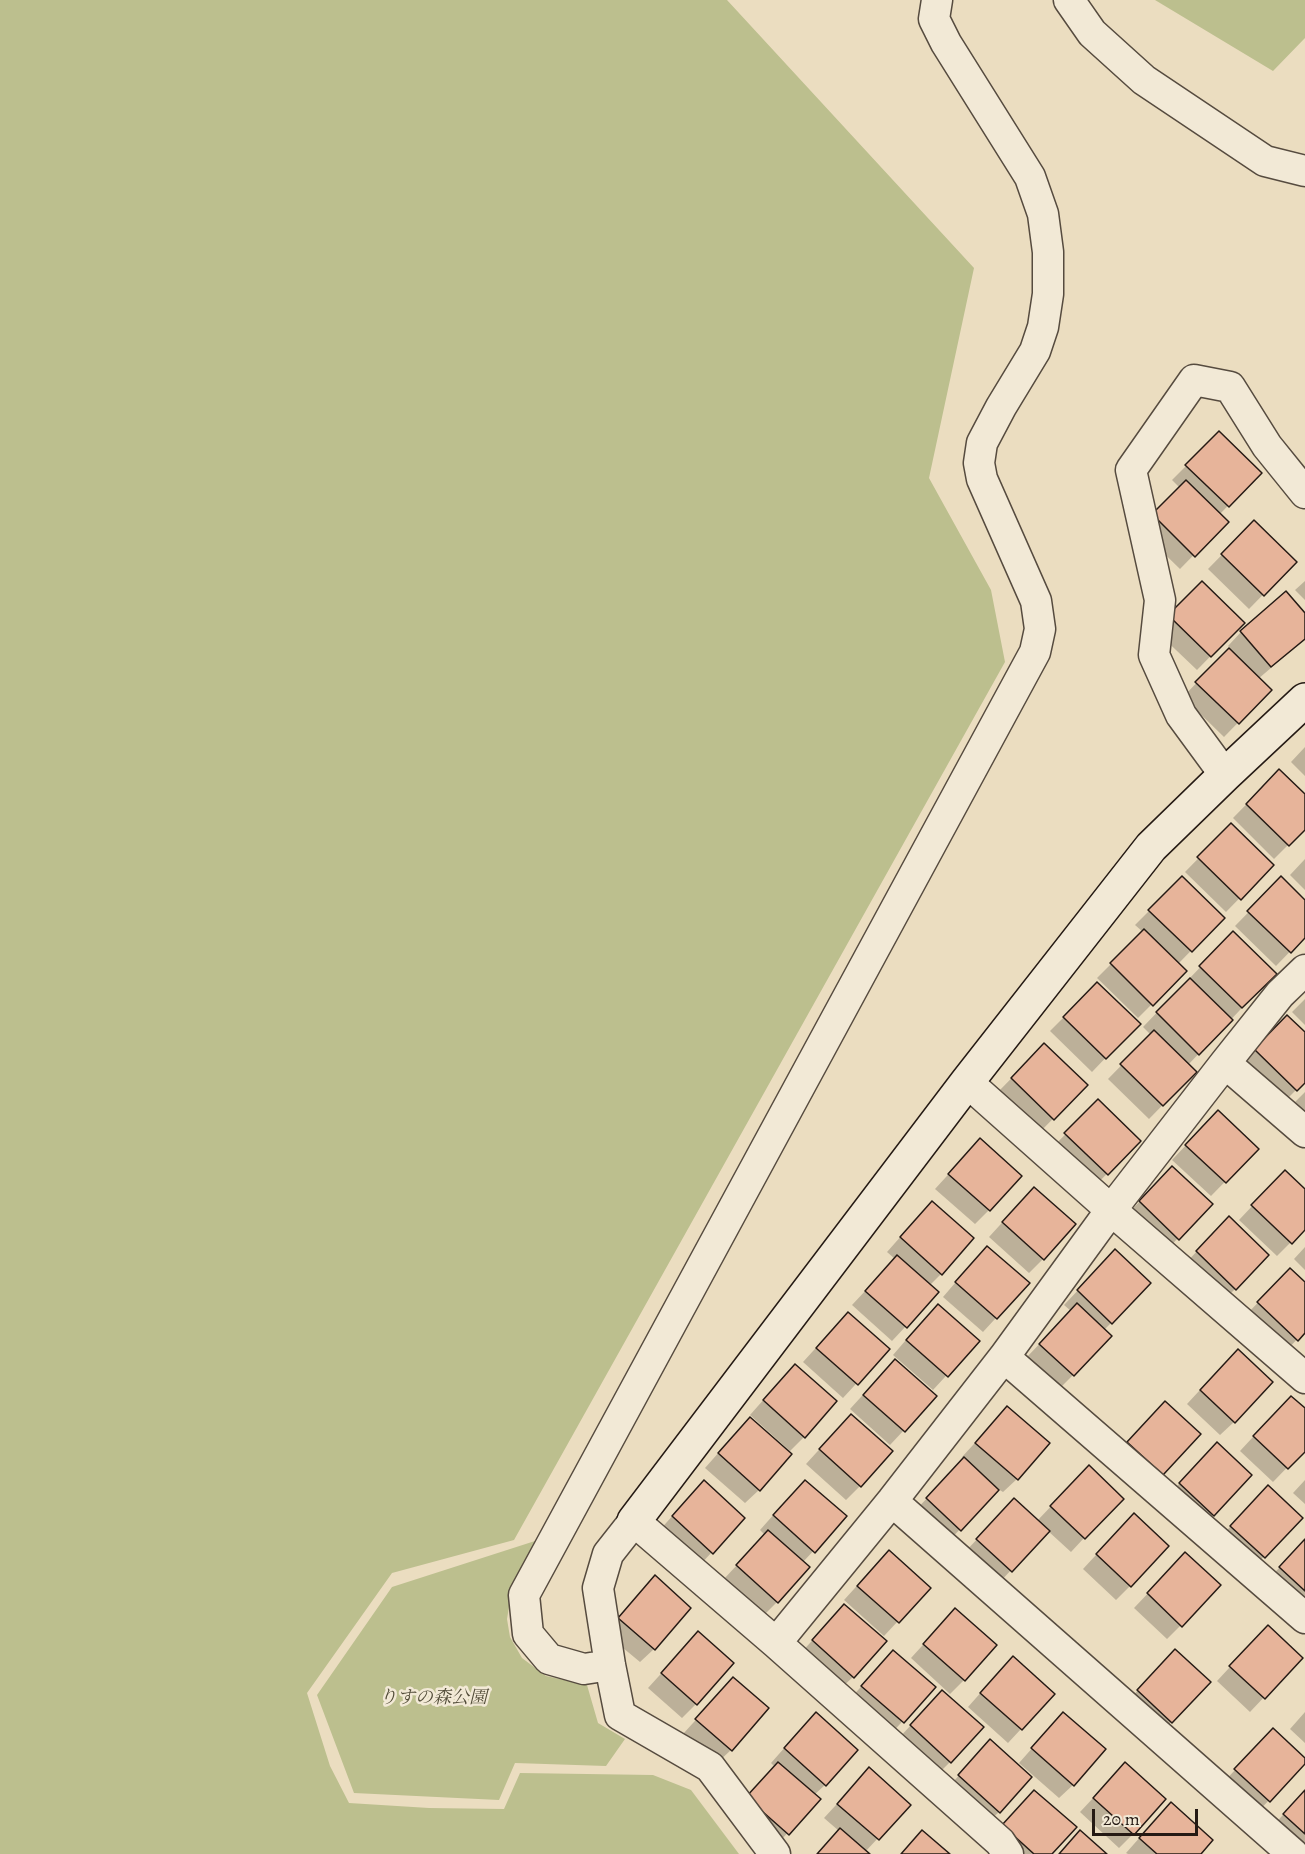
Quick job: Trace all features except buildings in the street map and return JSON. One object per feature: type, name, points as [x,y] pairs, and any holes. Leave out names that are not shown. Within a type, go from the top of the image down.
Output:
[{"type":"street","points":[[610,1665],[584,1669],[549,1659],[528,1634],[524,1595],[1030,663],[1040,629],[1036,601],[982,479],[979,463],[982,443],[1001,406],[1035,351],[1043,327],[1048,294],[1048,252],[1043,214],[1030,177],[946,43],[934,19],[937,0]]},
{"type":"street","points":[[1069,0],[1092,33],[1144,80],[1265,161],[1305,171]]},
{"type":"street","points":[[1225,775],[1181,715],[1154,655],[1160,600],[1131,470],[1194,380],[1230,387],[1267,446],[1305,493]]},
{"type":"street","points":[[775,1854],[710,1767],[620,1714],[598,1588],[608,1554],[967,1082],[1151,847],[1305,700]]},
{"type":"street","points":[[776,1643],[892,1501],[1004,1357],[1111,1210],[1225,1063],[1280,994],[1305,970]]},
{"type":"street","points":[[1225,1063],[1305,1132]]},
{"type":"street","points":[[967,1082],[1305,1378]]},
{"type":"street","points":[[1004,1357],[1305,1618]]},
{"type":"street","points":[[892,1501],[1293,1854]]},
{"type":"street","points":[[634,1521],[776,1643],[1000,1842],[1008,1854]]},
{"type":"green space","points":[[0,0],[727,0],[974,268],[929,478],[991,590],[1005,662],[514,1540],[392,1573],[307,1693],[330,1766],[349,1803],[429,1808],[504,1809],[520,1773],[653,1775],[691,1790],[739,1854],[0,1854]]},
{"type":"green space","points":[[1155,0],[1305,0],[1305,38],[1273,71]]},
{"type":"green space","name":"りすの森公園","points":[[535,1541],[512,1589],[507,1619],[510,1637],[522,1658],[546,1676],[587,1685],[598,1723],[625,1739],[606,1766],[515,1763],[499,1800],[354,1793],[317,1695],[392,1587]]}]
